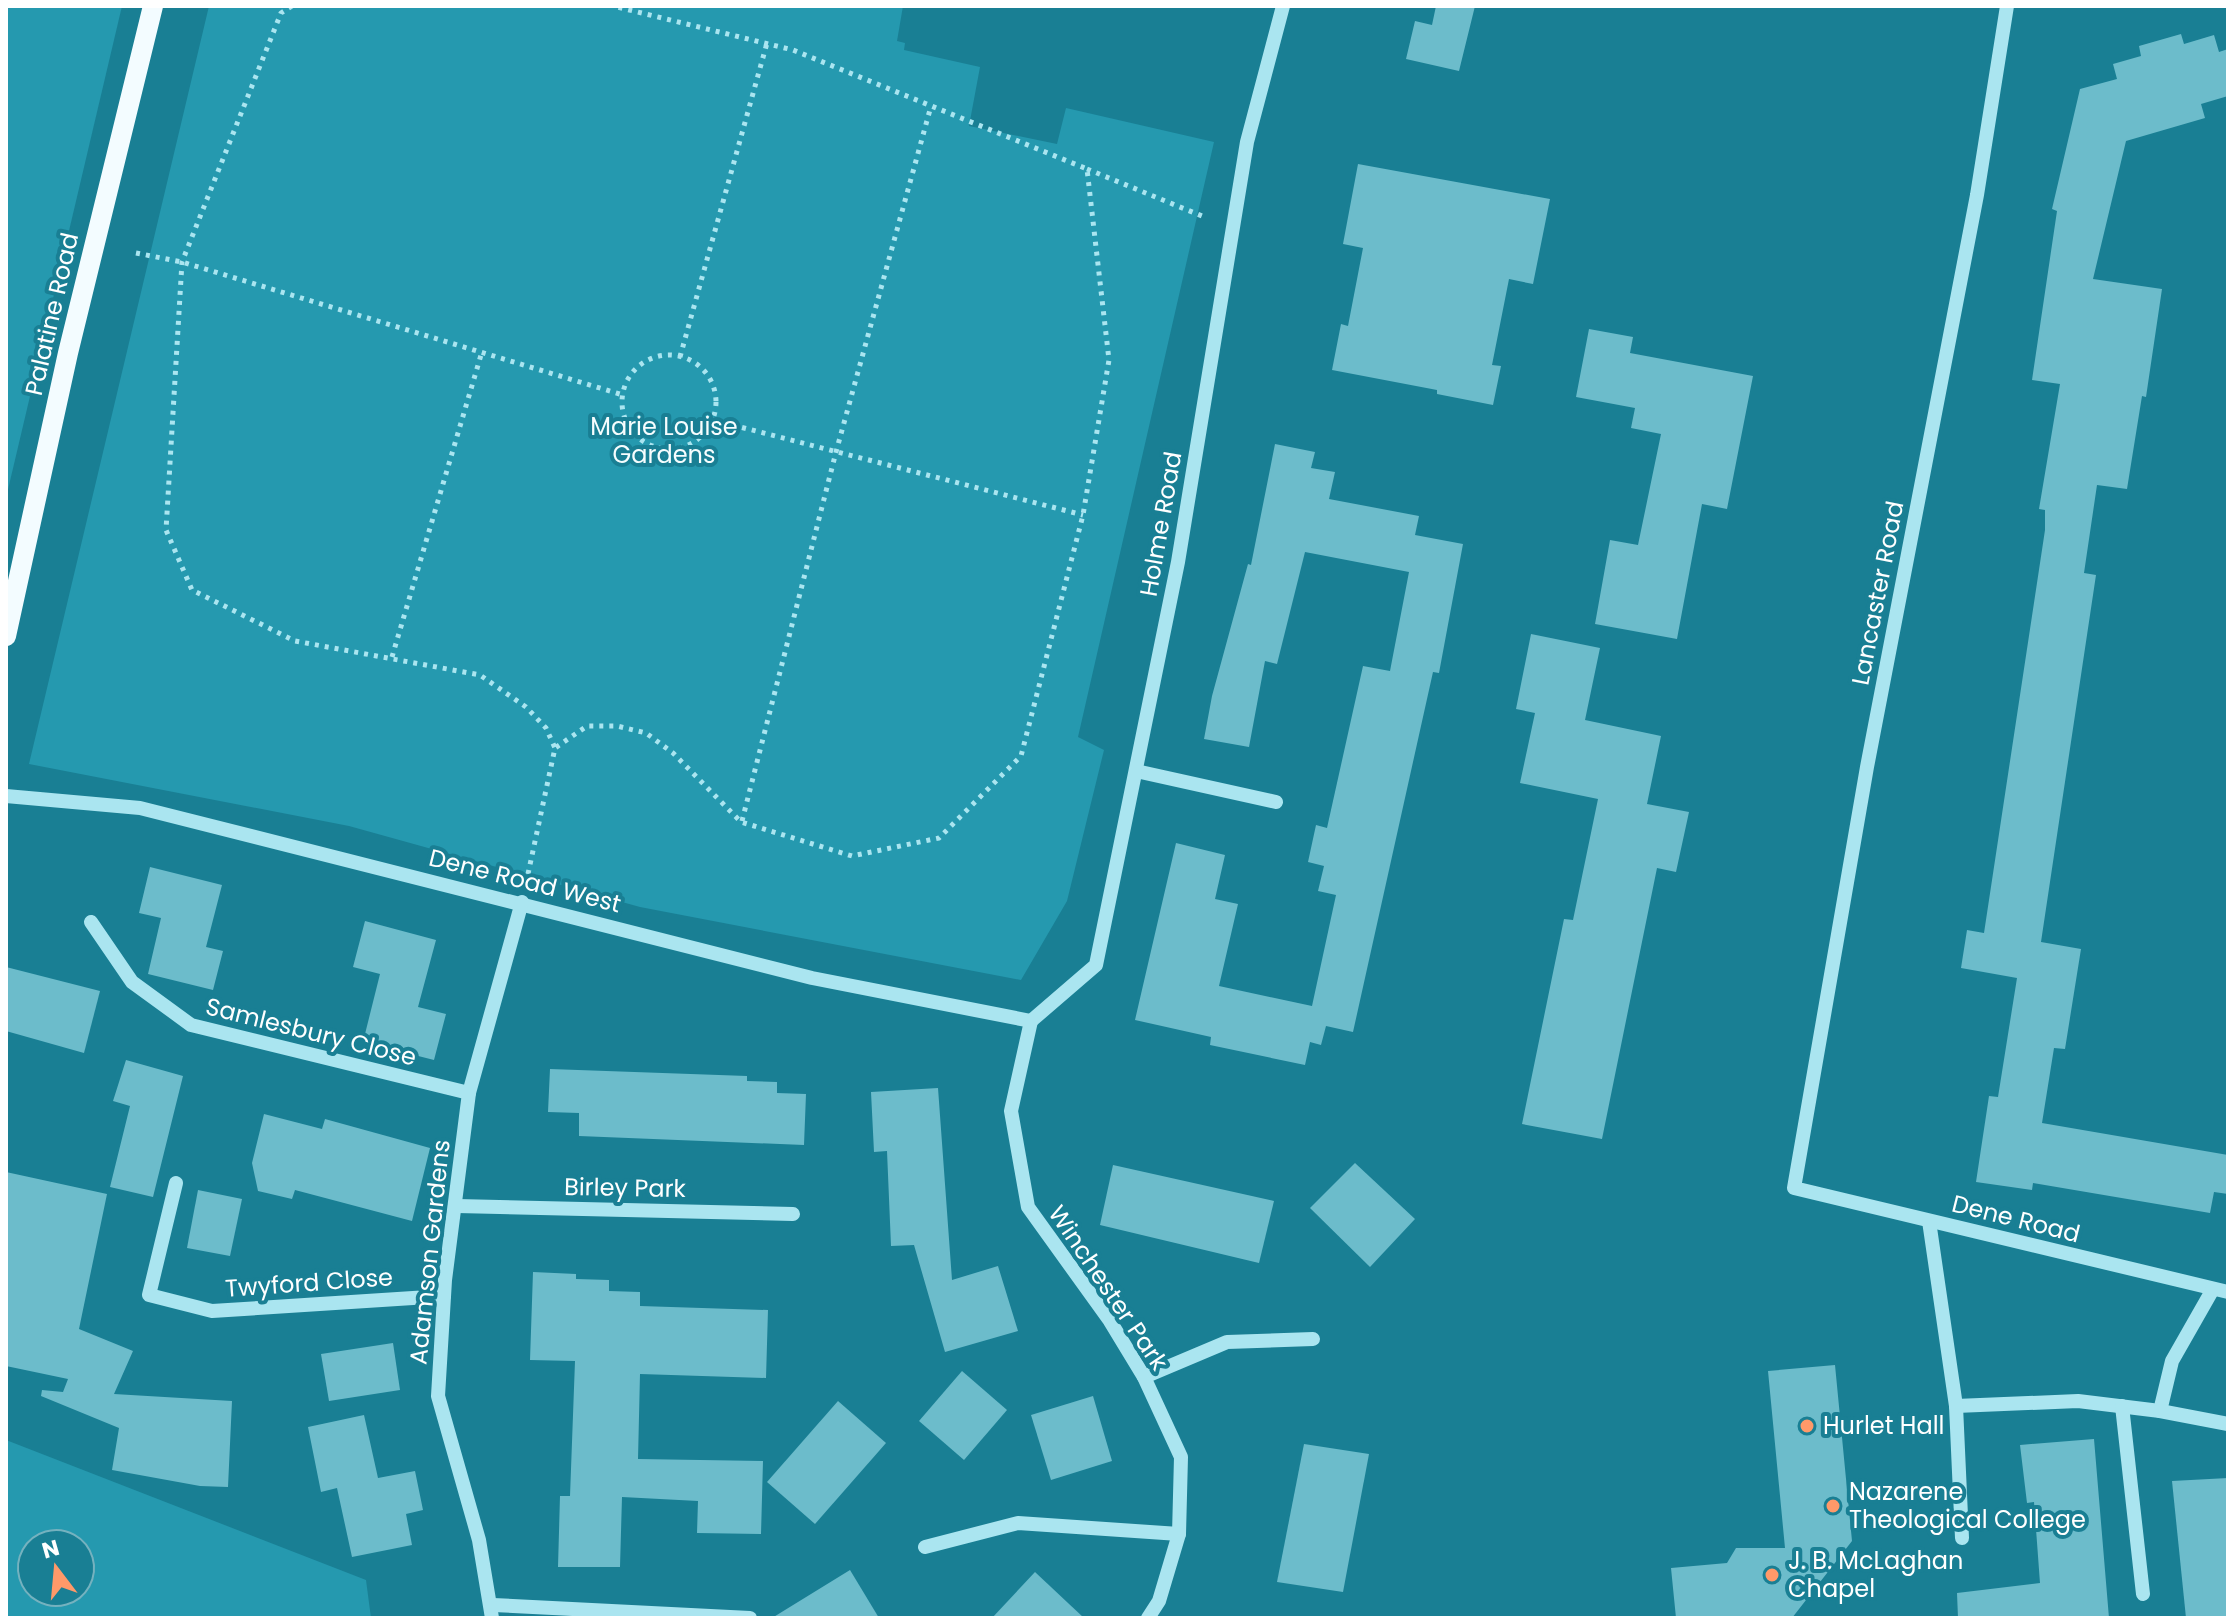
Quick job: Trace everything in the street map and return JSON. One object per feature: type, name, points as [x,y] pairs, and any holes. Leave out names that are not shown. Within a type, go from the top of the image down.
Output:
[{"type":"main road","name":"Palatine Road","points":[[6,636],[68,353],[153,6]]},
{"type":"street","name":"Holme Road","points":[[1031,1021],[1096,965],[1178,562],[1247,142],[1283,6]]},
{"type":"street","name":"Lancaster Road","points":[[1794,1188],[1867,767],[1977,195],[2007,6]]},
{"type":"street","points":[[1136,771],[1276,802]]},
{"type":"street","name":"Dene Road West","points":[[6,796],[140,808],[522,902],[812,978],[1031,1021]]},
{"type":"street","name":"Adamson Gardens","points":[[522,902],[469,1093],[444,1296],[438,1396],[479,1540],[492,1612],[750,1618]]},
{"type":"street","name":"Samlesbury Close","points":[[91,922],[132,982],[191,1025],[469,1093]]},
{"type":"street","name":"Winchester Park","points":[[1031,1021],[1011,1111],[1028,1207],[1110,1321],[1144,1377],[1181,1457],[1179,1534],[1159,1601],[1148,1618]]},
{"type":"street","name":"Twyford Close","points":[[176,1183],[149,1295],[212,1311],[444,1296]]},
{"type":"street","name":"Dene Road","points":[[1794,1188],[2228,1292]]},
{"type":"street","name":"Birley Park","points":[[457,1206],[793,1214]]},
{"type":"street","points":[[1929,1221],[1956,1406],[1962,1538]]},
{"type":"street","points":[[2160,1411],[2172,1361],[2213,1289]]},
{"type":"street","points":[[1144,1377],[1227,1342],[1313,1339]]},
{"type":"street","points":[[1956,1406],[2078,1401],[2160,1411],[2228,1424]]},
{"type":"street","points":[[2122,1406],[2143,1594]]},
{"type":"street","points":[[925,1547],[1018,1523],[1179,1534]]},
{"type":"path","points":[[292,6],[281,13],[182,262],[166,530],[192,590],[295,641],[480,675],[526,707],[546,728],[555,748],[522,902]]},
{"type":"path","points":[[613,6],[767,43],[1233,229]]},
{"type":"path","points":[[680,357],[767,43]]},
{"type":"path","points":[[741,822],[836,452],[931,106]]},
{"type":"path","points":[[555,748],[587,726],[617,726],[646,733],[673,753],[741,822],[852,856],[939,838],[1021,756],[1083,515],[1109,360],[1087,169]]},
{"type":"path","points":[[136,253],[182,262],[481,355],[623,395]]},
{"type":"path","points":[[392,657],[481,355]]},
{"type":"path","points":[[665,355],[680,357],[695,362],[707,374],[714,388],[713,420],[693,443],[664,449],[637,437],[623,410],[623,395],[637,367],[665,355]]},
{"type":"path","points":[[713,420],[1083,515]]},
{"type":"green space","points":[[6,6],[122,6],[6,498]]},
{"type":"green space","name":"Marie Louise Gardens","points":[[209,6],[903,6],[897,41],[905,43],[904,50],[980,67],[969,126],[1057,144],[1066,108],[1214,142],[1078,737],[1104,750],[1067,901],[1021,980],[640,907],[349,826],[29,764]]},
{"type":"green space","points":[[6,1440],[366,1580],[371,1618],[6,1618]]},
{"type":"building","points":[[1436,6],[1475,6],[1459,71],[1406,59],[1415,21],[1432,25]]},
{"type":"building","points":[[2181,34],[2184,44],[2214,35],[2219,52],[2228,49],[2228,96],[2201,104],[2205,118],[2126,141],[2093,279],[2162,289],[2146,397],[2142,396],[2127,489],[2097,485],[2084,573],[2096,575],[2041,942],[2081,949],[2065,1049],[2054,1048],[2042,1123],[2228,1155],[2228,1194],[2214,1192],[2210,1213],[2033,1183],[2032,1190],[1976,1182],[1989,1096],[1998,1097],[2017,978],[1961,968],[1967,930],[1984,933],[2045,530],[2045,510],[2039,509],[2060,384],[2032,380],[2057,211],[2052,209],[2080,89],[2117,79],[2113,64],[2141,56],[2139,46]]},
{"type":"building","points":[[1358,164],[1550,199],[1533,284],[1509,279],[1492,365],[1501,366],[1493,405],[1437,394],[1437,390],[1332,370],[1341,324],[1348,326],[1363,248],[1343,244]]},
{"type":"building","points":[[1589,329],[1633,337],[1630,353],[1753,376],[1727,509],[1702,504],[1677,639],[1595,624],[1610,540],[1638,545],[1661,434],[1631,428],[1635,408],[1576,397]]},
{"type":"building","points":[[1275,444],[1315,452],[1311,468],[1335,472],[1329,499],[1419,516],[1415,535],[1463,544],[1439,673],[1433,672],[1353,1032],[1326,1026],[1321,1045],[1310,1042],[1305,1065],[1210,1045],[1211,1037],[1135,1020],[1176,843],[1225,855],[1215,899],[1238,904],[1219,986],[1312,1006],[1336,895],[1318,891],[1324,866],[1308,862],[1316,825],[1327,828],[1363,666],[1390,671],[1409,572],[1305,552],[1277,664],[1265,661],[1249,747],[1204,739],[1212,696],[1248,564],[1251,565]]},
{"type":"building","points":[[1531,634],[1600,648],[1585,720],[1661,736],[1647,804],[1689,812],[1676,872],[1657,868],[1602,1139],[1522,1124],[1564,919],[1573,920],[1598,799],[1520,783],[1535,713],[1516,709]]},
{"type":"building","points":[[150,867],[222,885],[206,947],[223,951],[213,990],[148,974],[161,918],[139,913]]},
{"type":"building","points":[[365,921],[436,940],[418,1007],[446,1014],[434,1060],[363,1042],[380,974],[353,967]]},
{"type":"building","points":[[6,967],[100,991],[84,1053],[6,1031]]},
{"type":"building","points":[[126,1060],[183,1076],[153,1197],[110,1187],[130,1106],[113,1101]]},
{"type":"building","points":[[550,1069],[747,1076],[747,1081],[777,1082],[777,1093],[806,1094],[804,1145],[579,1136],[579,1113],[548,1112]]},
{"type":"building","points":[[938,1088],[952,1280],[998,1266],[1018,1331],[945,1352],[914,1245],[891,1246],[887,1151],[874,1152],[871,1092]]},
{"type":"building","points":[[264,1114],[322,1129],[325,1119],[430,1148],[412,1221],[295,1190],[292,1199],[258,1191],[252,1163]]},
{"type":"building","points":[[1355,1163],[1415,1219],[1370,1267],[1310,1208]]},
{"type":"building","points":[[1113,1165],[1274,1201],[1259,1263],[1100,1225]]},
{"type":"building","points":[[6,1172],[107,1194],[79,1329],[133,1351],[114,1394],[232,1401],[228,1487],[200,1486],[112,1470],[119,1428],[41,1396],[42,1390],[63,1392],[68,1379],[6,1366]]},
{"type":"building","points":[[198,1190],[242,1199],[230,1256],[187,1248]]},
{"type":"building","points":[[533,1272],[576,1274],[576,1279],[609,1280],[609,1291],[640,1292],[640,1306],[768,1310],[766,1378],[640,1374],[638,1459],[763,1461],[761,1534],[697,1533],[698,1501],[622,1497],[620,1567],[558,1567],[560,1496],[570,1496],[575,1361],[530,1360]]},
{"type":"building","points":[[393,1343],[400,1390],[329,1401],[321,1354]]},
{"type":"building","points":[[1835,1365],[1852,1541],[1792,1618],[1676,1618],[1671,1568],[1727,1563],[1736,1548],[1785,1548],[1768,1371]]},
{"type":"building","points":[[962,1371],[1007,1410],[964,1460],[919,1421]]},
{"type":"building","points":[[1093,1396],[1112,1461],[1051,1480],[1031,1415]]},
{"type":"building","points":[[838,1401],[886,1443],[815,1524],[767,1482]]},
{"type":"building","points":[[364,1415],[378,1478],[415,1471],[423,1510],[406,1514],[412,1545],[352,1557],[337,1488],[321,1492],[308,1427]]},
{"type":"building","points":[[2094,1439],[2109,1618],[1958,1618],[1957,1593],[2040,1583],[2034,1502],[2027,1503],[2020,1445]]},
{"type":"building","points":[[1304,1444],[1369,1454],[1343,1592],[1277,1582]]},
{"type":"building","points":[[2228,1478],[2228,1618],[2186,1618],[2172,1481]]},
{"type":"building","points":[[850,1570],[879,1618],[772,1618]]},
{"type":"building","points":[[1035,1572],[1084,1618],[992,1618]]},
{"type":"place","name":"Hurlet Hall","points":[[1807,1426]]},
{"type":"place","name":"Nazarene Theological College","points":[[1833,1506]]},
{"type":"place","name":"J. B. McLaghan Chapel","points":[[1772,1575]]}]
